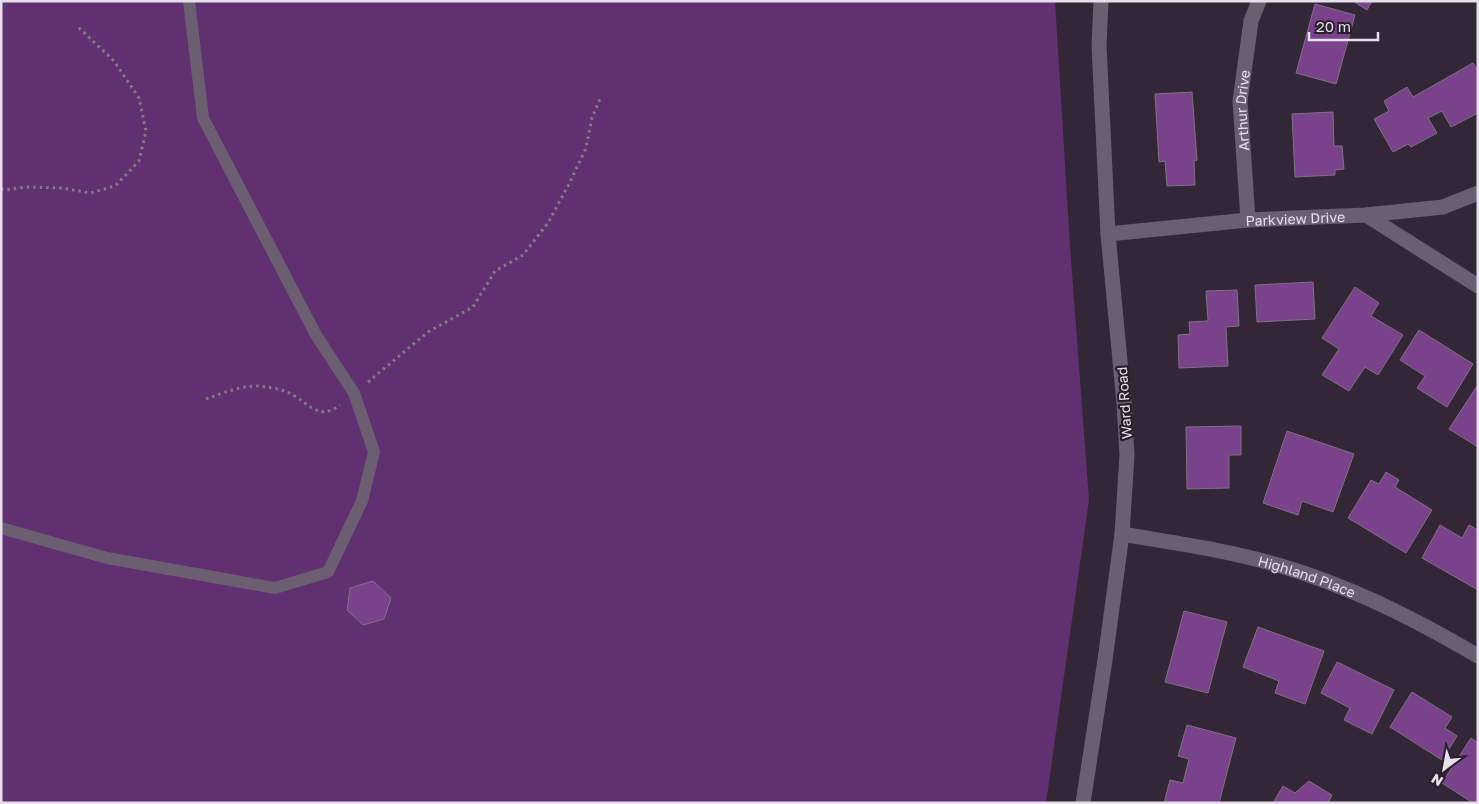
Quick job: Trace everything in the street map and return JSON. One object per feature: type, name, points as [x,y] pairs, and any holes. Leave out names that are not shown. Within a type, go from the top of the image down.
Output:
[{"type":"street","name":"Ward Road","points":[[1083,803],[1122,534],[1127,455],[1124,394],[1108,234],[1099,45],[1101,1]]},
{"type":"street","name":"Arthur Drive","points":[[1248,220],[1240,101],[1251,21],[1259,1]]},
{"type":"street","name":"Parkview Drive","points":[[1108,234],[1248,220],[1366,215],[1443,207],[1478,193]]},
{"type":"street","points":[[1366,215],[1478,286]]},
{"type":"street","name":"Highland Place","points":[[1122,534],[1198,546],[1287,568],[1334,584],[1380,602],[1478,656]]},
{"type":"lane","points":[[1,528],[107,558],[275,588],[328,572],[362,501],[374,452],[354,394],[316,335],[203,118],[189,1]]},
{"type":"path","points":[[1,190],[27,187],[63,188],[90,193],[116,186],[139,161],[146,131],[138,98],[114,61],[76,26]]},
{"type":"path","points":[[206,399],[242,387],[265,386],[289,393],[313,410],[326,412],[338,407],[428,332],[473,307],[495,271],[523,255],[548,223],[586,148],[592,118],[601,96]]},
{"type":"shaded area","points":[[1,1],[1055,1],[1070,246],[1089,500],[1046,803],[1,803]]},
{"type":"building","points":[[1353,1],[1372,1],[1367,10]]},
{"type":"building","points":[[1315,4],[1355,15],[1336,84],[1296,73]]},
{"type":"building","points":[[1473,63],[1478,71],[1478,113],[1451,127],[1442,111],[1428,118],[1437,133],[1411,147],[1408,144],[1393,152],[1374,119],[1389,111],[1384,101],[1407,87],[1413,97]]},
{"type":"building","points":[[1192,92],[1197,160],[1194,161],[1195,185],[1167,186],[1165,161],[1159,162],[1155,94]]},
{"type":"building","points":[[1333,112],[1334,146],[1342,146],[1344,169],[1335,170],[1335,175],[1295,177],[1292,114]]},
{"type":"building","points":[[1313,282],[1315,319],[1257,322],[1255,285]]},
{"type":"building","points":[[1355,287],[1379,303],[1371,316],[1403,335],[1378,375],[1365,367],[1349,391],[1322,375],[1339,349],[1322,338]]},
{"type":"building","points":[[1237,290],[1239,326],[1226,327],[1228,366],[1179,368],[1178,335],[1190,334],[1189,322],[1208,321],[1206,291]]},
{"type":"building","points":[[1419,330],[1473,364],[1447,407],[1417,388],[1425,376],[1400,360]]},
{"type":"building","points":[[1478,387],[1478,447],[1449,429]]},
{"type":"building","points":[[1241,426],[1241,455],[1229,455],[1229,488],[1187,489],[1186,427]]},
{"type":"building","points":[[1287,431],[1354,454],[1333,512],[1302,501],[1298,515],[1263,503]]},
{"type":"building","points":[[1386,472],[1399,480],[1395,487],[1432,510],[1406,553],[1348,518],[1371,480],[1379,484]]},
{"type":"building","points":[[1440,525],[1462,538],[1469,525],[1478,530],[1478,590],[1422,558]]},
{"type":"building","points":[[373,581],[391,598],[384,619],[363,625],[347,610],[350,588]]},
{"type":"building","points":[[1184,611],[1227,622],[1208,693],[1165,682]]},
{"type":"building","points":[[1258,627],[1324,651],[1305,704],[1275,693],[1279,681],[1243,667]]},
{"type":"building","points":[[1337,662],[1394,690],[1372,734],[1344,720],[1350,708],[1321,693]]},
{"type":"building","points":[[1412,692],[1452,717],[1445,728],[1457,736],[1442,760],[1390,727]]},
{"type":"building","points":[[1187,725],[1236,738],[1219,803],[1164,803],[1170,780],[1183,783],[1189,759],[1178,756]]},
{"type":"building","points":[[1471,738],[1478,743],[1478,803],[1473,803],[1442,783]]},
{"type":"building","points":[[1309,781],[1332,795],[1328,803],[1273,803],[1283,786],[1295,793]]}]
